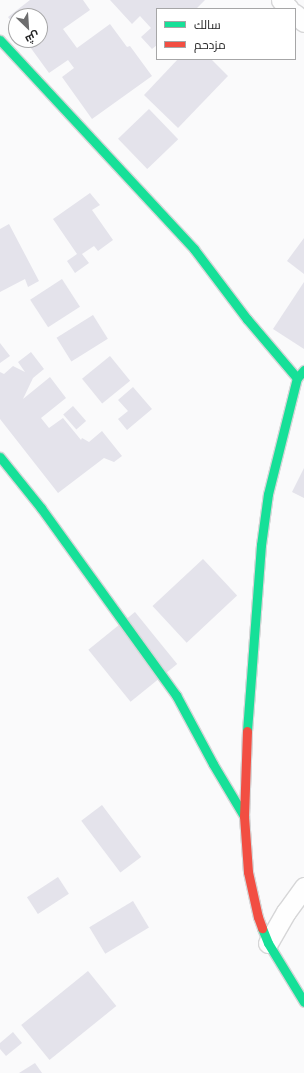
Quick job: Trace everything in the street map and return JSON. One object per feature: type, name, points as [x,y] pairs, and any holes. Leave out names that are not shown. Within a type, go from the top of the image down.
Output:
[{"type":"street","points":[[280,0],[288,8]]},
{"type":"street","points":[[296,15],[304,22]]},
{"type":"street","points":[[0,40],[194,250],[297,378]]},
{"type":"street","points":[[304,370],[297,378],[268,494],[261,545],[249,690],[244,816],[248,872],[252,894],[268,943],[304,1002]]},
{"type":"street","points":[[0,457],[50,521],[176,695],[213,764],[244,816]]},
{"type":"street","points":[[268,943],[286,912],[304,887]]},
{"type":"building","points":[[30,0],[83,0],[90,10],[63,29],[77,48],[110,24],[127,47],[130,46],[152,76],[92,119],[62,77],[74,68],[68,60],[49,73],[31,48],[48,48],[48,8],[20,8]]},
{"type":"building","points":[[110,0],[205,0],[197,8],[156,8],[156,46],[152,49],[141,37],[151,28],[140,16],[132,24]]},
{"type":"building","points":[[177,60],[212,60],[228,76],[178,128],[144,95]]},
{"type":"building","points":[[149,109],[178,139],[147,169],[118,139]]},
{"type":"building","points":[[90,193],[100,205],[92,210],[113,240],[98,251],[94,246],[82,254],[89,263],[75,273],[67,261],[77,254],[53,219]]},
{"type":"building","points":[[9,224],[39,281],[28,287],[25,279],[0,292],[0,229]]},
{"type":"building","points":[[304,238],[304,274],[287,261]]},
{"type":"building","points":[[62,279],[80,307],[48,327],[30,300]]},
{"type":"building","points":[[304,282],[304,349],[273,329]]},
{"type":"building","points":[[93,315],[108,339],[71,362],[57,338]]},
{"type":"building","points":[[0,343],[10,356],[0,363]]},
{"type":"building","points":[[31,352],[44,369],[33,378],[23,399],[50,377],[66,398],[41,418],[49,428],[63,418],[81,440],[82,438],[89,442],[102,431],[122,456],[114,462],[104,458],[58,493],[0,419],[0,372],[4,374],[13,366],[25,372],[18,362]]},
{"type":"building","points":[[110,356],[130,381],[102,404],[82,379]]},
{"type":"building","points":[[133,387],[152,409],[127,430],[118,419],[128,411],[118,400]]},
{"type":"building","points":[[73,406],[86,421],[76,430],[63,415]]},
{"type":"building","points":[[304,468],[304,498],[292,492]]},
{"type":"building","points":[[203,559],[237,596],[187,643],[153,606]]},
{"type":"building","points":[[135,612],[177,664],[131,702],[88,650]]},
{"type":"building","points":[[102,805],[141,857],[120,873],[81,821]]},
{"type":"building","points":[[58,877],[69,894],[38,914],[27,897]]},
{"type":"building","points":[[133,901],[149,928],[105,954],[89,927]]},
{"type":"building","points":[[88,971],[116,1006],[49,1060],[21,1025]]},
{"type":"building","points":[[13,1032],[22,1043],[6,1056],[0,1049],[0,1043]]},
{"type":"building","points":[[35,1063],[42,1073],[19,1073]]},
{"type":"traffic: fast","points":[[0,40],[194,249],[247,319],[297,378]]},
{"type":"traffic: fast","points":[[247,731],[261,545],[268,494],[297,378],[304,370]]},
{"type":"traffic: fast","points":[[0,457],[41,508],[176,695],[213,764],[244,816]]},
{"type":"traffic: fast","points":[[262,928],[268,943],[304,1002]]},
{"type":"traffic: jam","points":[[247,731],[244,816],[248,872],[258,917],[262,928]]}]
